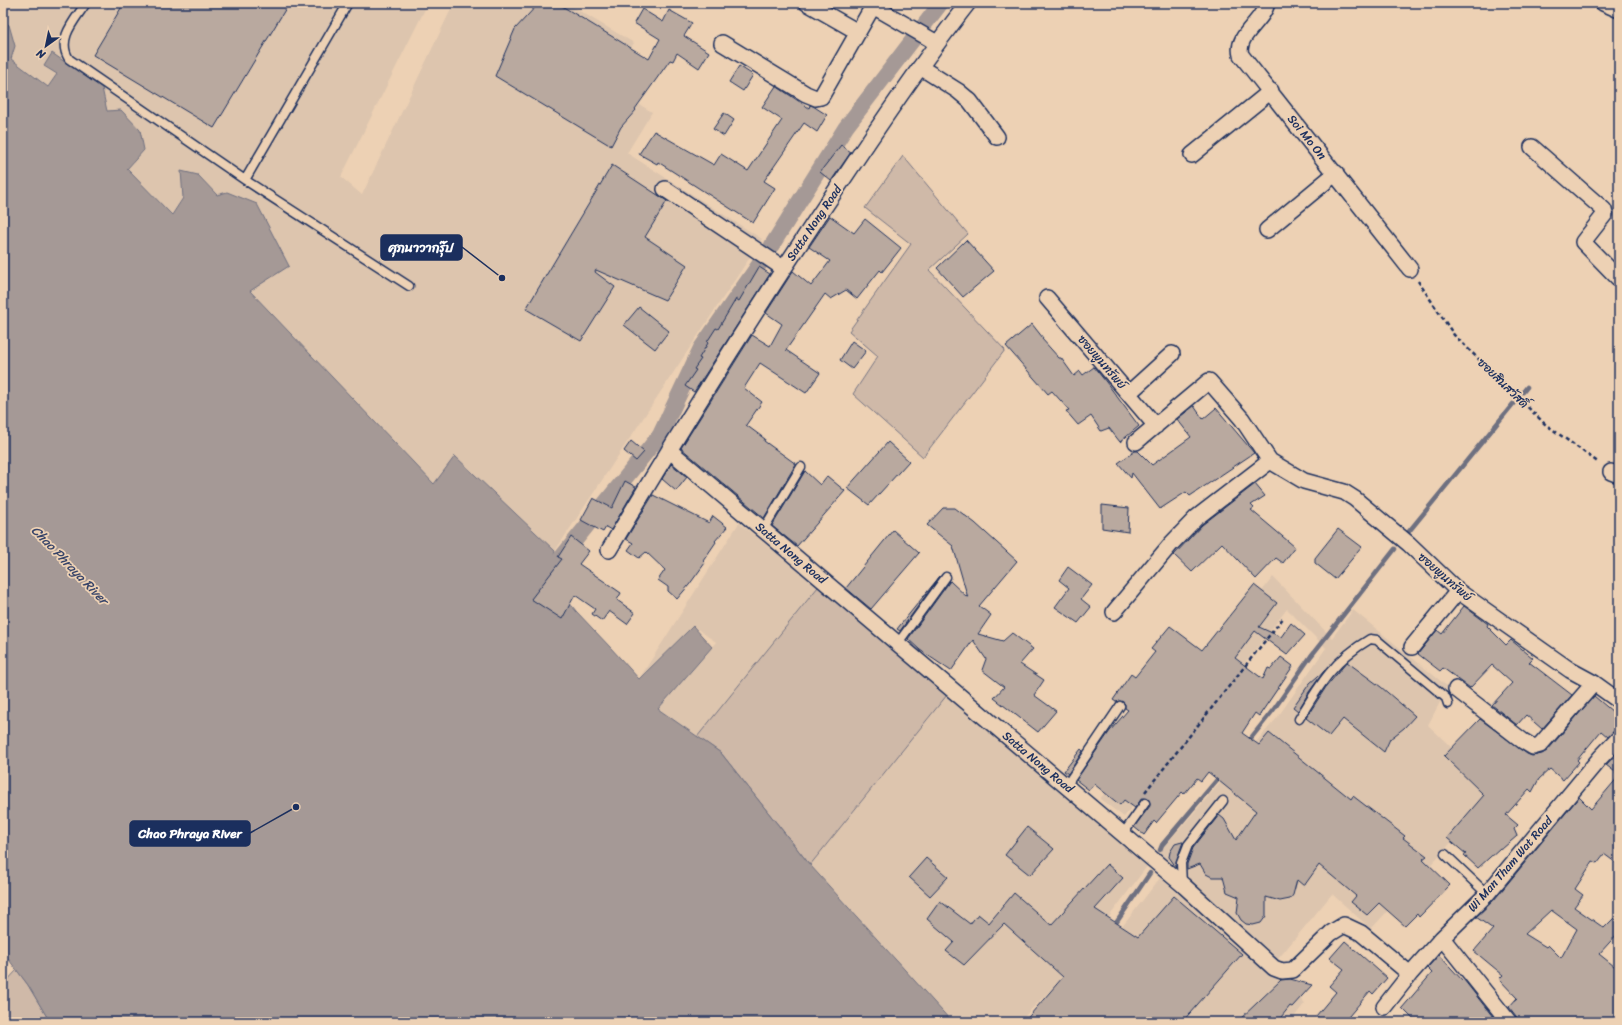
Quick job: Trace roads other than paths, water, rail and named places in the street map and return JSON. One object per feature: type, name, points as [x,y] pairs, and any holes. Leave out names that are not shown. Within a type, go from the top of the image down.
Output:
[{"type":"street","points":[[807,3],[858,32]]},
{"type":"street","name":"Satta Nong Road","points":[[608,550],[783,268],[920,67],[932,41],[968,3]]},
{"type":"street","name":"Soi Mo On","points":[[1267,3],[1265,10],[1242,40],[1239,48],[1241,55],[1336,173],[1410,269]]},
{"type":"street","points":[[1603,3],[1619,10]]},
{"type":"street","points":[[722,43],[806,94],[816,98],[821,97],[874,5],[932,41]]},
{"type":"street","points":[[920,67],[958,91],[970,101],[997,137]]},
{"type":"street","points":[[1192,154],[1271,91]]},
{"type":"street","points":[[1532,147],[1604,210],[1604,214],[1583,242],[1619,279]]},
{"type":"street","points":[[1267,230],[1336,173]]},
{"type":"street","points":[[665,189],[783,268]]},
{"type":"street","name":"ซอยพูนทรัพย์","points":[[1047,298],[1156,426]]},
{"type":"street","points":[[1129,393],[1172,354]]},
{"type":"street","name":"ซอยพูนทรัพย์","points":[[1136,442],[1209,381],[1242,419],[1270,461],[1304,481],[1344,492],[1355,499],[1409,544],[1458,591],[1570,670],[1594,683],[1619,701]]},
{"type":"street","name":"Satta Nong Road","points":[[669,450],[1123,834],[1274,968],[1282,971],[1293,970],[1331,933],[1344,925],[1360,932],[1410,974]]},
{"type":"street","points":[[1114,612],[1170,544],[1196,518],[1270,461]]},
{"type":"street","points":[[1412,647],[1458,591]]},
{"type":"street","points":[[1456,689],[1522,741],[1533,747],[1540,745],[1594,683]]},
{"type":"street","name":"Wi Man Tham Wat Road","points":[[1384,1007],[1410,974],[1442,938],[1487,894],[1600,758],[1619,738]]},
{"type":"street","points":[[1442,938],[1509,1022]]},
{"type":"lane","points":[[86,3],[64,39],[65,50],[69,59],[245,180],[408,286]]},
{"type":"lane","points":[[245,180],[346,4]]},
{"type":"lane","points":[[763,530],[801,467]]},
{"type":"lane","points":[[898,643],[946,577]]},
{"type":"lane","points":[[1299,719],[1320,683],[1336,665],[1370,639],[1377,640],[1446,698],[1448,704]]},
{"type":"lane","points":[[1066,786],[1120,706]]},
{"type":"lane","points":[[1123,834],[1143,800]]},
{"type":"lane","points":[[1182,885],[1181,862],[1188,845],[1223,801]]},
{"type":"lane","points":[[1445,854],[1487,894]]},
{"type":"water","points":[[3,21],[9,25],[15,46],[11,59],[48,87],[57,74],[44,66],[52,53],[102,88],[107,111],[121,110],[140,130],[144,150],[127,169],[172,215],[183,198],[181,171],[198,175],[217,195],[227,192],[257,204],[289,266],[250,291],[434,484],[455,456],[555,551],[549,577],[576,611],[639,679],[693,626],[712,647],[658,709],[721,753],[810,865],[952,1022],[50,1022],[28,985],[3,952]]},
{"type":"waterway","points":[[772,245],[846,127],[941,3]]},
{"type":"waterway","points":[[535,586],[548,574],[660,435],[701,348],[763,259]]},
{"type":"waterway","points":[[1523,392],[1527,387]]},
{"type":"waterway","points":[[1406,535],[1513,404]]},
{"type":"waterway","points":[[1247,743],[1274,709],[1311,656],[1395,549]]},
{"type":"waterway","points":[[1160,850],[1162,845],[1221,775]]},
{"type":"waterway","points":[[1114,926],[1150,873]]},
{"type":"place","name":"ศุภนาวากรุ๊ป","points":[[502,278]]},
{"type":"place","name":"Chao Phraya River","points":[[296,807]]}]
